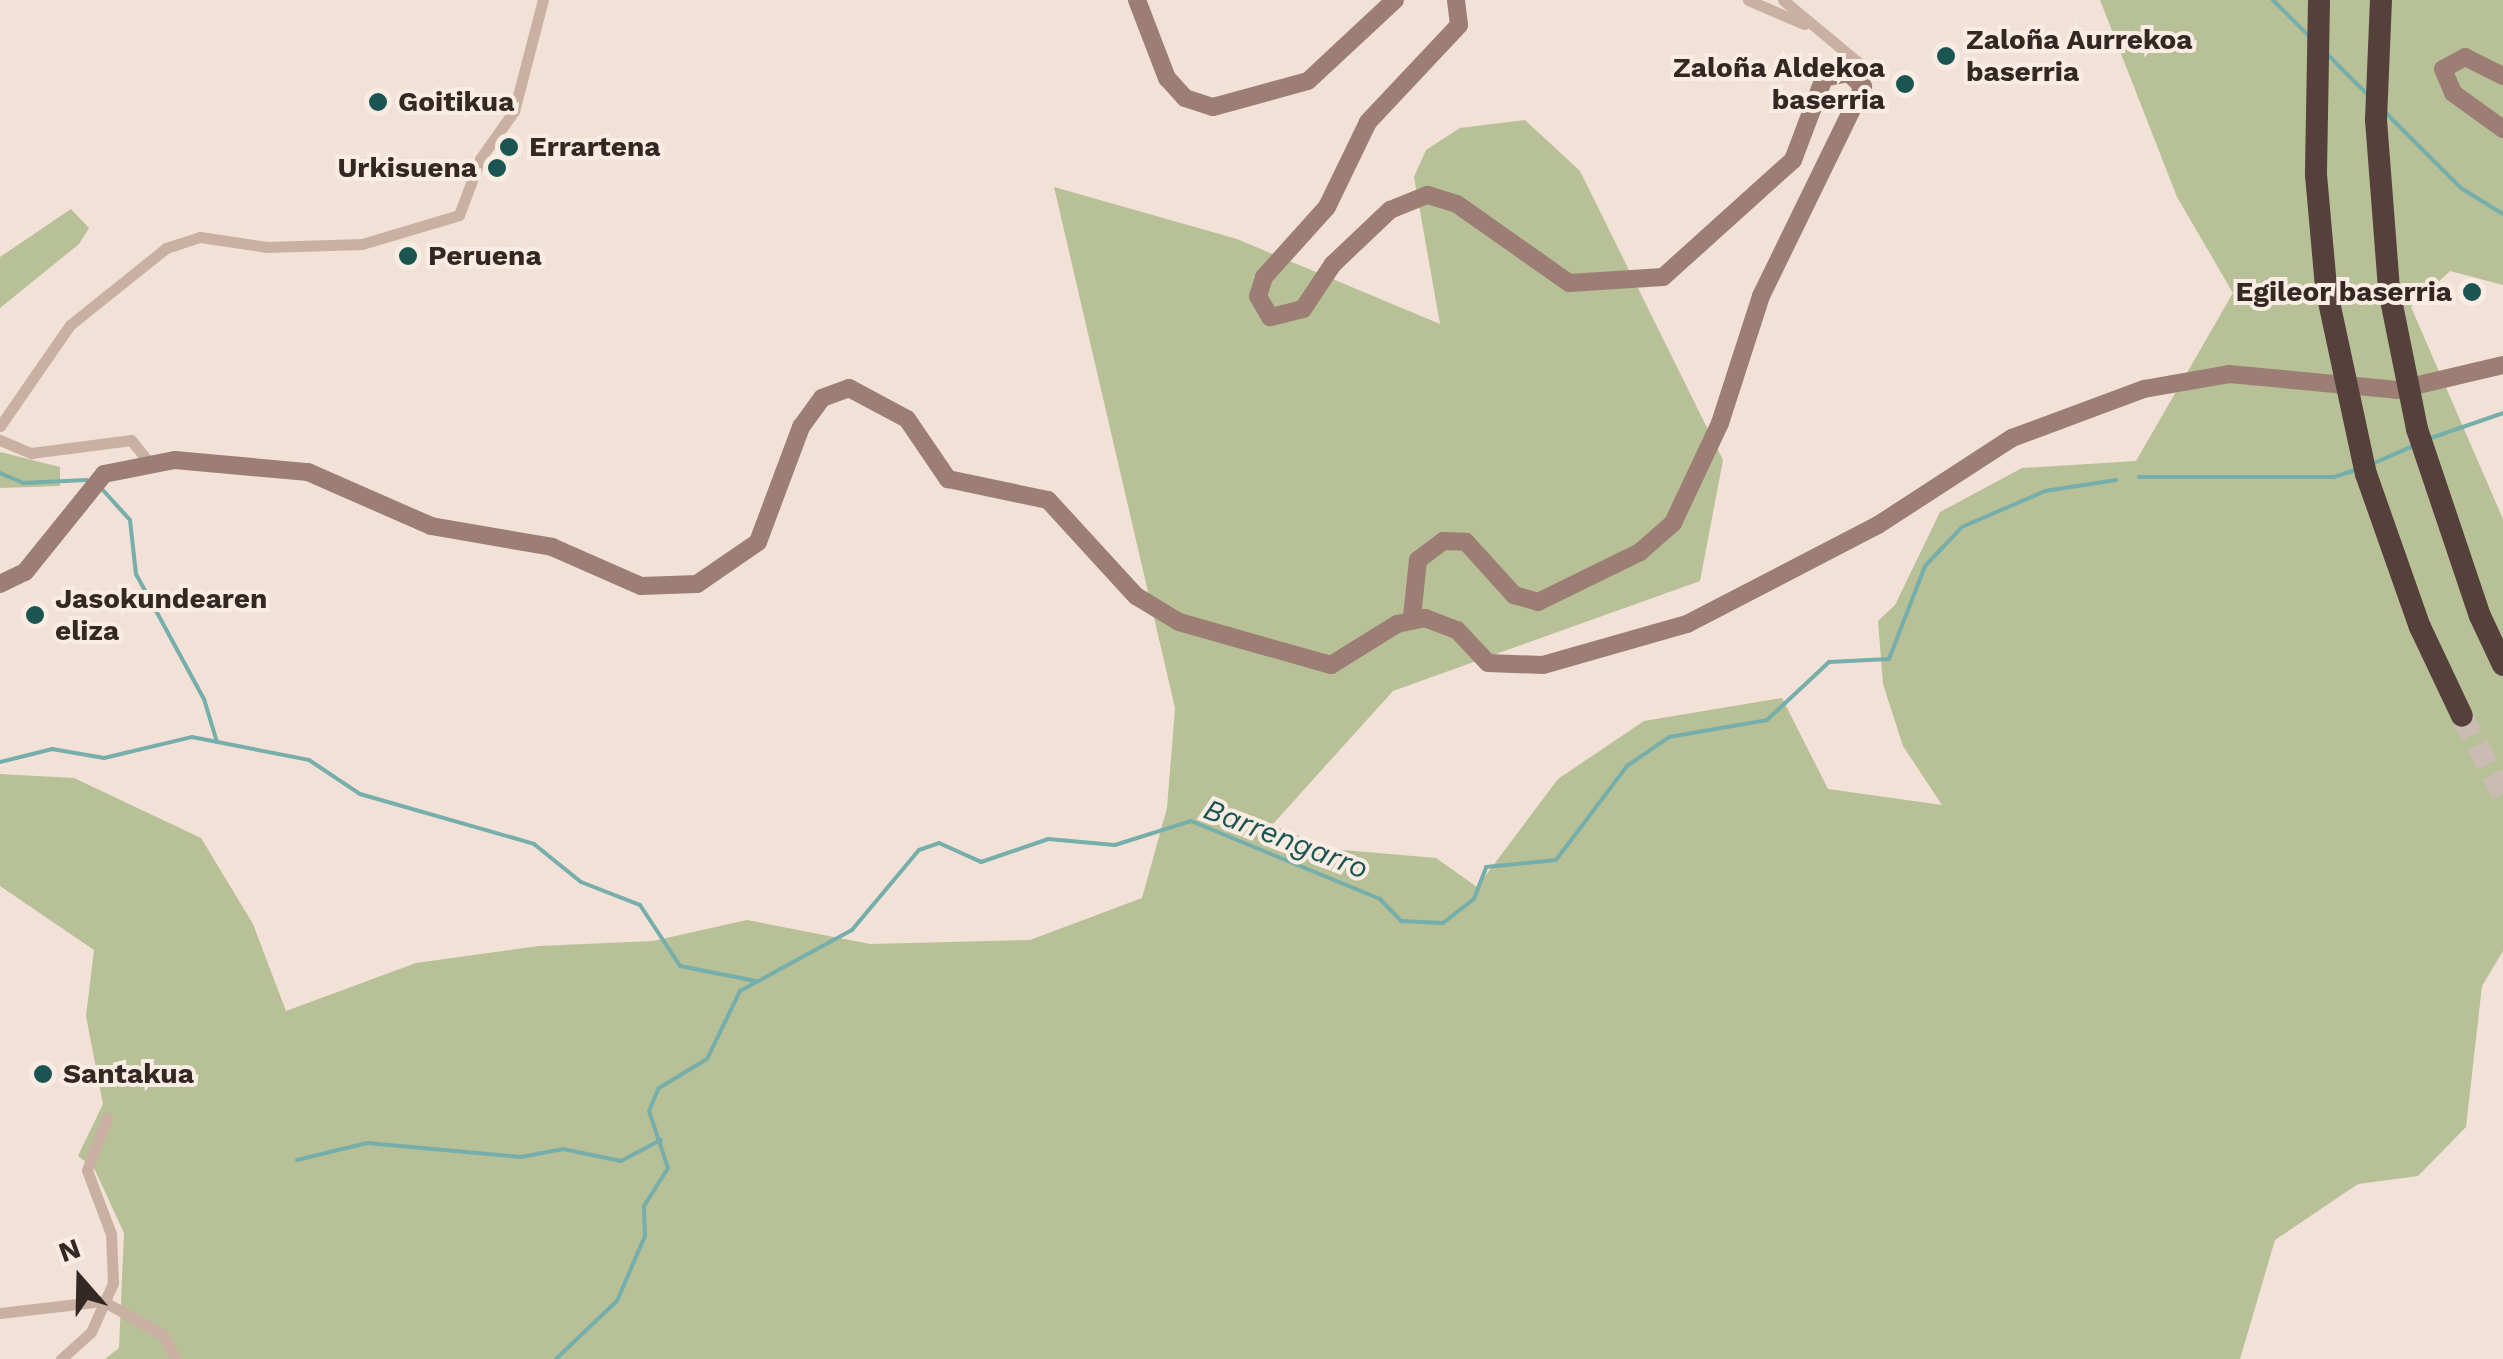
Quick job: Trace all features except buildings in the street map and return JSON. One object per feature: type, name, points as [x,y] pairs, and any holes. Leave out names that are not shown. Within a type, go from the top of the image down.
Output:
[{"type":"highway","points":[[2319,0],[2316,175],[2326,288],[2366,474],[2420,627],[2462,716]]},
{"type":"highway","points":[[2380,0],[2376,120],[2388,290],[2416,429],[2480,616],[2503,665]]},
{"type":"street","points":[[0,426],[70,325],[166,248],[200,237],[354,245],[459,215],[480,160],[514,111],[543,0]]},
{"type":"street","points":[[1137,0],[1167,78],[1185,98],[1213,107],[1308,81],[1395,0]]},
{"type":"street","points":[[1456,0],[1460,25],[1368,122],[1327,207],[1264,277],[1266,314],[1303,309],[1333,264],[1390,210],[1428,195],[1457,204],[1569,284],[1603,288],[1663,277],[1792,160],[1824,78],[1840,72],[1861,81]]},
{"type":"street","points":[[1748,0],[1808,25]]},
{"type":"street","points":[[1412,618],[1418,560],[1443,540],[1466,542],[1514,596],[1538,602],[1640,552],[1672,523],[1720,424],[1762,296],[1854,118],[1861,81],[1859,64],[1808,25],[1783,0]]},
{"type":"street","points":[[2503,76],[2465,57],[2443,68],[2453,93],[2503,129]]},
{"type":"street","points":[[0,584],[25,572],[104,474],[149,462],[308,472],[415,521],[552,547],[618,577],[680,588],[749,554],[801,427],[822,398],[849,388],[907,420],[948,479],[1048,500],[1136,596],[1179,622],[1332,665],[1412,618],[1457,630],[1494,666],[1588,657],[1665,634],[1806,564],[2012,438],[2144,390],[2229,374],[2396,390],[2503,365]]},
{"type":"street","points":[[0,440],[32,453],[131,440],[149,462]]},
{"type":"street","points":[[61,1359],[92,1332],[114,1251],[87,1170],[106,1118]]},
{"type":"street","points":[[0,1313],[103,1301],[163,1335],[176,1359]]},
{"type":"green space","points":[[2100,0],[2503,0],[2503,285],[2450,271],[2411,307],[2503,519],[2503,951],[2482,986],[2466,1127],[2418,1176],[2358,1184],[2275,1240],[2240,1359],[105,1359],[119,1348],[124,1233],[94,1168],[78,1156],[103,1104],[86,1016],[94,950],[0,886],[0,774],[74,778],[201,838],[253,924],[286,1011],[416,963],[539,946],[653,941],[747,920],[870,944],[1030,940],[1142,898],[1167,808],[1175,708],[1054,187],[1237,239],[1440,324],[1414,177],[1426,150],[1460,128],[1525,120],[1580,171],[1723,460],[1700,581],[1393,691],[1272,825],[1331,849],[1436,858],[1477,887],[1558,779],[1644,721],[1782,698],[1828,789],[1942,805],[1903,746],[1883,684],[1878,621],[1895,605],[1940,512],[2022,468],[2136,461],[2233,293],[2177,197]]},
{"type":"green space","points":[[71,209],[89,228],[79,244],[0,308],[0,257]]},
{"type":"green space","points":[[0,452],[60,467],[60,486],[0,488]]},
{"type":"waterway","points":[[2273,0],[2309,36]]},
{"type":"waterway","points":[[2326,53],[2369,96]]},
{"type":"waterway","points":[[2386,113],[2461,188],[2503,214]]},
{"type":"waterway","points":[[2431,438],[2503,413]]},
{"type":"waterway","name":"Barrengarro","points":[[2372,464],[2413,446]]},
{"type":"waterway","name":"Barrengarro","points":[[2139,477],[2334,477],[2358,469]]},
{"type":"waterway","points":[[0,473],[23,483],[87,480]]},
{"type":"waterway","name":"Barrengarro","points":[[556,1359],[617,1301],[645,1236],[644,1206],[668,1168],[649,1111],[659,1088],[707,1059],[740,991],[852,930],[919,850],[939,843],[981,862],[1048,839],[1115,845],[1191,821],[1380,899],[1401,921],[1443,923],[1474,899],[1486,867],[1556,860],[1627,766],[1669,737],[1767,720],[1829,662],[1889,659],[1925,566],[1962,527],[2045,491],[2116,480]]},
{"type":"waterway","points":[[101,488],[130,520],[136,574],[204,699],[217,742]]},
{"type":"waterway","points":[[0,762],[52,749],[104,758],[192,737],[309,760],[360,794],[534,844],[581,882],[640,905],[680,966],[756,981]]},
{"type":"waterway","points":[[297,1160],[367,1143],[521,1157],[563,1149],[621,1161],[661,1140]]},
{"type":"tunnel","points":[[2462,716],[2503,794]]},
{"type":"place","name":"Zaloña Aurrekoa baserria","points":[[1946,56]]},
{"type":"place","name":"Zaloña Aldekoa baserria","points":[[1905,84]]},
{"type":"place","name":"Goitikua","points":[[378,102]]},
{"type":"place","name":"Errartena","points":[[509,147]]},
{"type":"place","name":"Urkisuena","points":[[497,168]]},
{"type":"place","name":"Peruena","points":[[408,256]]},
{"type":"place","name":"Egileor baserria","points":[[2472,292]]},
{"type":"place","name":"Jasokundearen eliza","points":[[35,615]]},
{"type":"place","name":"Santakua","points":[[43,1074]]}]
